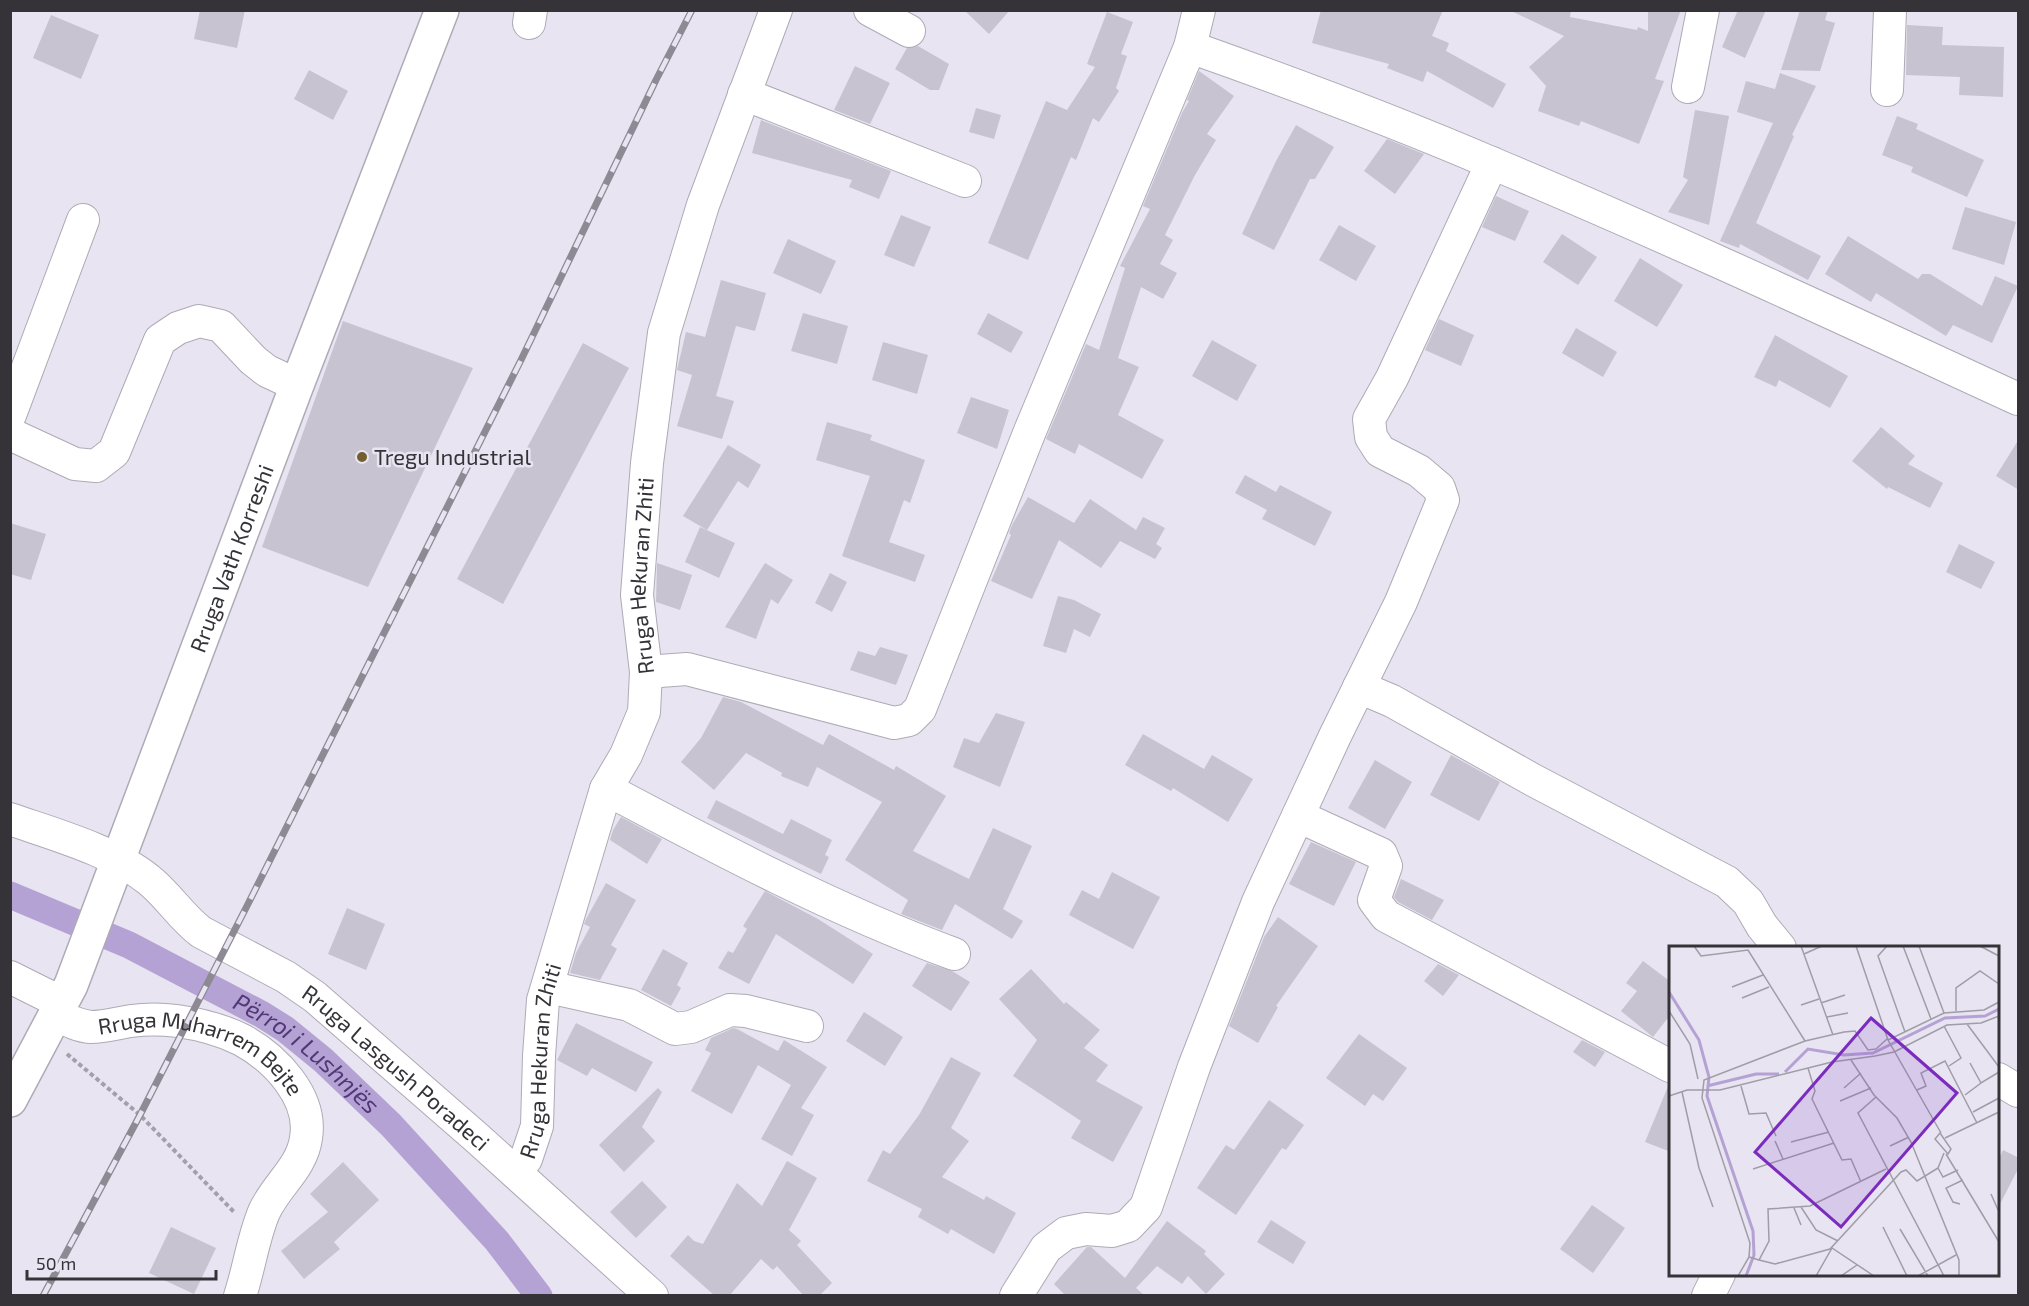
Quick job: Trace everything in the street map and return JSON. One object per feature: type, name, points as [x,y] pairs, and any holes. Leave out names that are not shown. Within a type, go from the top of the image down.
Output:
[{"type":"main road","name":"Rruga Vath Korreshi","points":[[10,1100],[58,1011],[115,872],[297,385],[442,10]]},
{"type":"street","name":"Rruga Hekuran Zhiti","points":[[515,1172],[526,1159],[537,1126],[538,1056],[543,1000],[606,789],[626,755],[644,712],[646,672],[637,595],[647,463],[664,333],[703,205],[776,10]]},
{"type":"street","points":[[870,10],[909,31]]},
{"type":"street","points":[[646,672],[687,669],[894,723],[909,720],[920,709],[1025,442],[1190,47],[1199,10]]},
{"type":"street","points":[[1688,87],[1703,10]]},
{"type":"street","points":[[1887,90],[1890,10]]},
{"type":"street","points":[[1190,47],[1287,82],[1492,163],[1676,242],[2019,399]]},
{"type":"street","points":[[744,94],[965,181]]},
{"type":"street","points":[[1017,1296],[1046,1248],[1066,1233],[1086,1229],[1112,1231],[1128,1226],[1146,1207],[1194,1067],[1250,924],[1298,816],[1401,602],[1443,500],[1439,488],[1419,471],[1380,451],[1371,436],[1369,419],[1392,378],[1492,163]]},
{"type":"street","points":[[10,416],[83,220]]},
{"type":"street","points":[[10,434],[75,464],[96,466],[114,452],[160,340],[178,328],[199,321],[221,326],[260,366],[297,385]]},
{"type":"street","points":[[1359,687],[1392,701],[1533,780],[1727,882],[1748,902],[1762,926],[1778,946]]},
{"type":"street","points":[[606,789],[692,835],[850,912],[892,931],[954,954]]},
{"type":"street","points":[[1298,816],[1381,854],[1386,866],[1374,900],[1386,916],[1669,1065]]},
{"type":"street","name":"Rruga Lasgush Poradeci","points":[[10,819],[115,872],[149,880],[190,924],[286,977],[315,997],[515,1172],[652,1296]]},
{"type":"street","points":[[10,977],[58,1011]]},
{"type":"street","points":[[548,987],[629,1005],[675,1029],[691,1027],[730,1010],[747,1011],[807,1026]]},
{"type":"street","name":"Rruga Muharrem Bejte","points":[[58,1011],[77,1024],[90,1027],[143,1020],[176,1021],[199,1024],[225,1032],[244,1041],[281,1071],[298,1095],[307,1120],[306,1140],[299,1160],[268,1205],[258,1229],[249,1270],[240,1296]]},
{"type":"street","points":[[1999,1080],[2019,1091]]},
{"type":"street","points":[[1708,1296],[1718,1276]]},
{"type":"path","name":"Rruga Muharrem Bejte","points":[[58,1011],[88,1070],[132,1107],[245,1223],[258,1229]]},
{"type":"building","points":[[200,10],[245,10],[237,48],[194,39]]},
{"type":"building","points":[[964,10],[1010,10],[989,34]]},
{"type":"building","points":[[1321,10],[1443,10],[1432,36],[1449,43],[1446,51],[1506,84],[1493,108],[1427,71],[1423,82],[1387,68],[1389,64],[1312,43]]},
{"type":"building","points":[[1509,10],[1571,10],[1570,17],[1637,30],[1638,27],[1648,31],[1648,10],[1681,10],[1655,79],[1664,81],[1639,144],[1581,121],[1579,126],[1538,111],[1546,86],[1529,67],[1564,36]]},
{"type":"building","points":[[1738,10],[1766,10],[1745,58],[1722,47]]},
{"type":"building","points":[[1800,10],[1828,10],[1825,20],[1835,23],[1820,71],[1781,70]]},
{"type":"building","points":[[1107,12],[1133,22],[1121,54],[1127,56],[1116,88],[1119,91],[1099,122],[1093,118],[1076,160],[1071,157],[1028,260],[988,243],[1046,101],[1067,110],[1095,67],[1087,64]]},
{"type":"building","points":[[51,15],[99,35],[81,79],[33,58]]},
{"type":"building","points":[[1907,25],[1943,27],[1942,45],[2004,47],[2003,97],[1959,95],[1960,77],[1906,75]]},
{"type":"building","points":[[918,46],[949,64],[939,90],[930,90],[895,69],[907,48]]},
{"type":"building","points":[[855,66],[890,83],[870,124],[834,110]]},
{"type":"building","points":[[309,70],[348,91],[333,120],[294,99]]},
{"type":"building","points":[[1199,71],[1234,96],[1207,134],[1216,140],[1195,175],[1165,235],[1173,240],[1160,264],[1177,273],[1163,299],[1141,287],[1118,358],[1139,367],[1118,415],[1164,440],[1142,479],[1079,444],[1075,454],[1046,439],[1086,344],[1099,350],[1125,268],[1120,266],[1150,209],[1143,206],[1189,101],[1187,100]]},
{"type":"building","points":[[1780,73],[1816,86],[1792,135],[1794,136],[1756,223],[1821,256],[1808,280],[1740,244],[1739,248],[1720,241],[1773,123],[1737,112],[1746,81],[1775,89]]},
{"type":"building","points":[[976,108],[1001,115],[994,139],[969,132]]},
{"type":"building","points":[[1695,110],[1729,116],[1709,225],[1668,212],[1688,180],[1683,177]]},
{"type":"building","points":[[1897,116],[1918,124],[1916,129],[1984,160],[1967,197],[1911,172],[1913,167],[1882,155]]},
{"type":"building","points":[[761,120],[891,171],[879,199],[849,187],[852,180],[752,153]]},
{"type":"building","points":[[1296,125],[1334,147],[1315,179],[1310,179],[1274,250],[1242,234],[1276,161]]},
{"type":"building","points":[[1387,139],[1424,154],[1395,194],[1364,171]]},
{"type":"building","points":[[1496,196],[1529,211],[1515,241],[1482,227]]},
{"type":"building","points":[[1965,207],[2016,222],[2004,265],[1952,249]]},
{"type":"building","points":[[901,215],[931,227],[914,267],[884,255]]},
{"type":"building","points":[[1339,225],[1376,246],[1356,281],[1319,260]]},
{"type":"building","points":[[1562,234],[1597,257],[1578,285],[1543,262]]},
{"type":"building","points":[[1848,236],[1918,279],[1922,274],[1930,274],[1982,306],[1995,276],[2018,286],[1992,343],[1953,325],[1946,336],[1876,293],[1871,302],[1825,274]]},
{"type":"building","points":[[788,239],[836,261],[821,294],[773,273]]},
{"type":"building","points":[[1640,258],[1683,285],[1657,327],[1614,301]]},
{"type":"building","points":[[721,280],[766,293],[755,331],[736,326],[716,396],[734,401],[722,439],[677,426],[692,375],[677,370],[686,332],[705,337]]},
{"type":"building","points":[[803,313],[848,326],[837,364],[791,351]]},
{"type":"building","points":[[988,313],[1023,332],[1011,353],[977,334]]},
{"type":"building","points":[[1439,319],[1474,335],[1461,366],[1425,350]]},
{"type":"building","name":"Tregu Industrial","points":[[343,321],[473,368],[368,587],[262,547]]},
{"type":"building","points":[[1576,328],[1617,352],[1603,377],[1562,353]]},
{"type":"building","points":[[1775,335],[1848,376],[1830,408],[1779,380],[1776,387],[1754,377]]},
{"type":"building","points":[[1212,340],[1257,365],[1237,401],[1192,376]]},
{"type":"building","points":[[883,342],[928,355],[917,394],[872,380]]},
{"type":"building","points":[[583,343],[629,368],[503,604],[457,579]]},
{"type":"building","points":[[971,397],[1009,410],[997,449],[957,433]]},
{"type":"building","points":[[827,422],[872,435],[870,440],[925,460],[910,503],[904,500],[889,542],[925,555],[915,582],[842,556],[870,476],[816,460]]},
{"type":"building","points":[[1881,427],[1915,456],[1908,464],[1943,483],[1930,508],[1888,487],[1887,489],[1852,461]]},
{"type":"building","points":[[2019,439],[2019,490],[1996,476]]},
{"type":"building","points":[[728,445],[761,465],[748,488],[738,481],[707,530],[683,516]]},
{"type":"building","points":[[1245,475],[1276,492],[1280,485],[1332,512],[1315,546],[1262,519],[1267,510],[1235,493]]},
{"type":"building","points":[[1028,497],[1074,523],[1090,499],[1136,530],[1143,517],[1165,528],[1156,544],[1162,548],[1155,559],[1120,541],[1101,568],[1059,540],[1032,599],[991,581],[1011,535],[1009,533],[1012,525]]},
{"type":"building","points":[[10,523],[46,534],[31,580],[10,574]]},
{"type":"building","points":[[700,527],[735,543],[719,578],[685,562]]},
{"type":"building","points":[[1959,544],[1995,562],[1981,589],[1946,572]]},
{"type":"building","points":[[657,563],[692,575],[680,610],[656,602]]},
{"type":"building","points":[[765,563],[793,580],[778,604],[771,599],[756,639],[725,627]]},
{"type":"building","points":[[830,573],[847,582],[832,612],[815,603]]},
{"type":"building","points":[[1058,596],[1074,600],[1101,614],[1090,637],[1074,629],[1066,653],[1043,646]]},
{"type":"building","points":[[880,647],[908,655],[896,685],[850,670],[858,651],[875,656]]},
{"type":"building","points":[[723,697],[741,702],[823,745],[829,734],[894,770],[896,766],[946,796],[913,851],[969,879],[993,828],[1032,846],[1003,909],[1023,921],[1012,939],[955,904],[942,930],[901,914],[908,900],[845,860],[882,802],[817,767],[808,787],[781,776],[782,773],[746,753],[714,790],[681,762],[701,738]]},
{"type":"building","points":[[996,713],[1025,722],[1000,787],[953,767],[964,738],[979,743]]},
{"type":"building","points":[[1143,734],[1204,769],[1212,755],[1253,779],[1228,822],[1173,788],[1171,791],[1125,765]]},
{"type":"building","points":[[1451,755],[1500,782],[1479,821],[1430,795]]},
{"type":"building","points":[[1375,760],[1412,782],[1385,829],[1348,808]]},
{"type":"building","points":[[716,800],[783,834],[791,819],[832,840],[825,855],[829,857],[821,874],[707,818]]},
{"type":"building","points":[[621,817],[662,839],[647,864],[610,840]]},
{"type":"building","points":[[1311,842],[1356,862],[1334,906],[1289,884]]},
{"type":"building","points":[[1112,872],[1160,897],[1133,949],[1069,915],[1082,890],[1099,899]]},
{"type":"building","points":[[1401,879],[1444,900],[1432,920],[1398,902],[1394,897]]},
{"type":"building","points":[[606,883],[636,900],[611,945],[617,949],[600,980],[570,973],[576,953],[590,927],[584,924],[585,921]]},
{"type":"building","points":[[765,891],[818,919],[873,954],[853,984],[776,934],[749,984],[718,968],[728,951],[733,953],[747,929],[743,926]]},
{"type":"building","points":[[347,908],[385,924],[366,970],[328,954]]},
{"type":"building","points":[[1278,917],[1318,946],[1276,1006],[1278,1007],[1258,1043],[1229,1026],[1264,937]]},
{"type":"building","points":[[663,949],[688,963],[677,985],[681,988],[671,1006],[641,990]]},
{"type":"building","points":[[1643,961],[1669,980],[1669,1017],[1653,1037],[1621,1011],[1637,991],[1626,983]]},
{"type":"building","points":[[927,963],[952,971],[970,982],[951,1011],[912,986]]},
{"type":"building","points":[[1438,964],[1459,975],[1443,996],[1424,981]]},
{"type":"building","points":[[1031,969],[1064,1004],[1066,1002],[1100,1030],[1084,1048],[1108,1065],[1096,1081],[1143,1107],[1113,1162],[1071,1138],[1081,1121],[1013,1076],[1037,1040],[999,999]]},
{"type":"building","points":[[864,1012],[903,1037],[885,1066],[846,1041]]},
{"type":"building","points":[[576,1023],[653,1062],[636,1092],[592,1068],[587,1076],[557,1060]]},
{"type":"building","points":[[733,1028],[778,1051],[784,1040],[827,1067],[801,1108],[814,1115],[792,1156],[761,1139],[791,1085],[758,1065],[732,1114],[691,1091],[711,1053],[705,1050],[711,1038]]},
{"type":"building","points":[[1359,1034],[1407,1068],[1383,1101],[1373,1094],[1365,1106],[1326,1078]]},
{"type":"building","points":[[1582,1040],[1605,1052],[1595,1067],[1573,1052]]},
{"type":"building","points":[[951,1057],[981,1073],[951,1128],[969,1141],[942,1177],[984,1200],[986,1196],[1016,1213],[994,1254],[951,1229],[948,1234],[918,1217],[922,1209],[867,1181],[883,1150],[890,1154],[919,1115]]},
{"type":"building","points":[[1669,1084],[1669,1151],[1645,1142]]},
{"type":"building","points":[[658,1088],[662,1092],[642,1127],[655,1141],[624,1172],[599,1145]]},
{"type":"building","points":[[1269,1100],[1304,1125],[1286,1150],[1282,1148],[1236,1215],[1197,1188],[1226,1145],[1234,1150]]},
{"type":"building","points":[[2003,1150],[2019,1158],[2019,1167],[1999,1206],[1999,1159]]},
{"type":"building","points":[[787,1161],[817,1178],[789,1230],[801,1241],[797,1245],[832,1283],[819,1296],[804,1296],[777,1266],[773,1270],[761,1259],[729,1296],[715,1296],[670,1256],[688,1235],[694,1241],[703,1244],[737,1183],[762,1206]]},
{"type":"building","points":[[343,1162],[379,1200],[334,1242],[340,1249],[304,1279],[281,1251],[328,1212],[310,1194]]},
{"type":"building","points":[[642,1181],[667,1207],[636,1238],[610,1212]]},
{"type":"building","points":[[1592,1205],[1625,1228],[1593,1273],[1560,1249]]},
{"type":"building","points":[[1271,1220],[1306,1242],[1293,1264],[1257,1242]]},
{"type":"building","points":[[1167,1221],[1206,1251],[1204,1254],[1225,1274],[1206,1294],[1188,1276],[1182,1284],[1157,1266],[1136,1288],[1145,1296],[1066,1296],[1054,1284],[1087,1247],[1091,1247],[1125,1278]]},
{"type":"building","points":[[171,1227],[216,1248],[194,1294],[149,1273]]},
{"type":"waterway","name":"Përroi i Lushnjës","points":[[10,895],[129,945],[261,1014],[285,1029],[323,1060],[391,1125],[497,1241],[539,1296]]},
{"type":"railway","points":[[43,1296],[140,1115],[249,902],[521,360],[692,10]]},
{"type":"place","name":"Tregu Industrial","points":[[362,457]]}]
